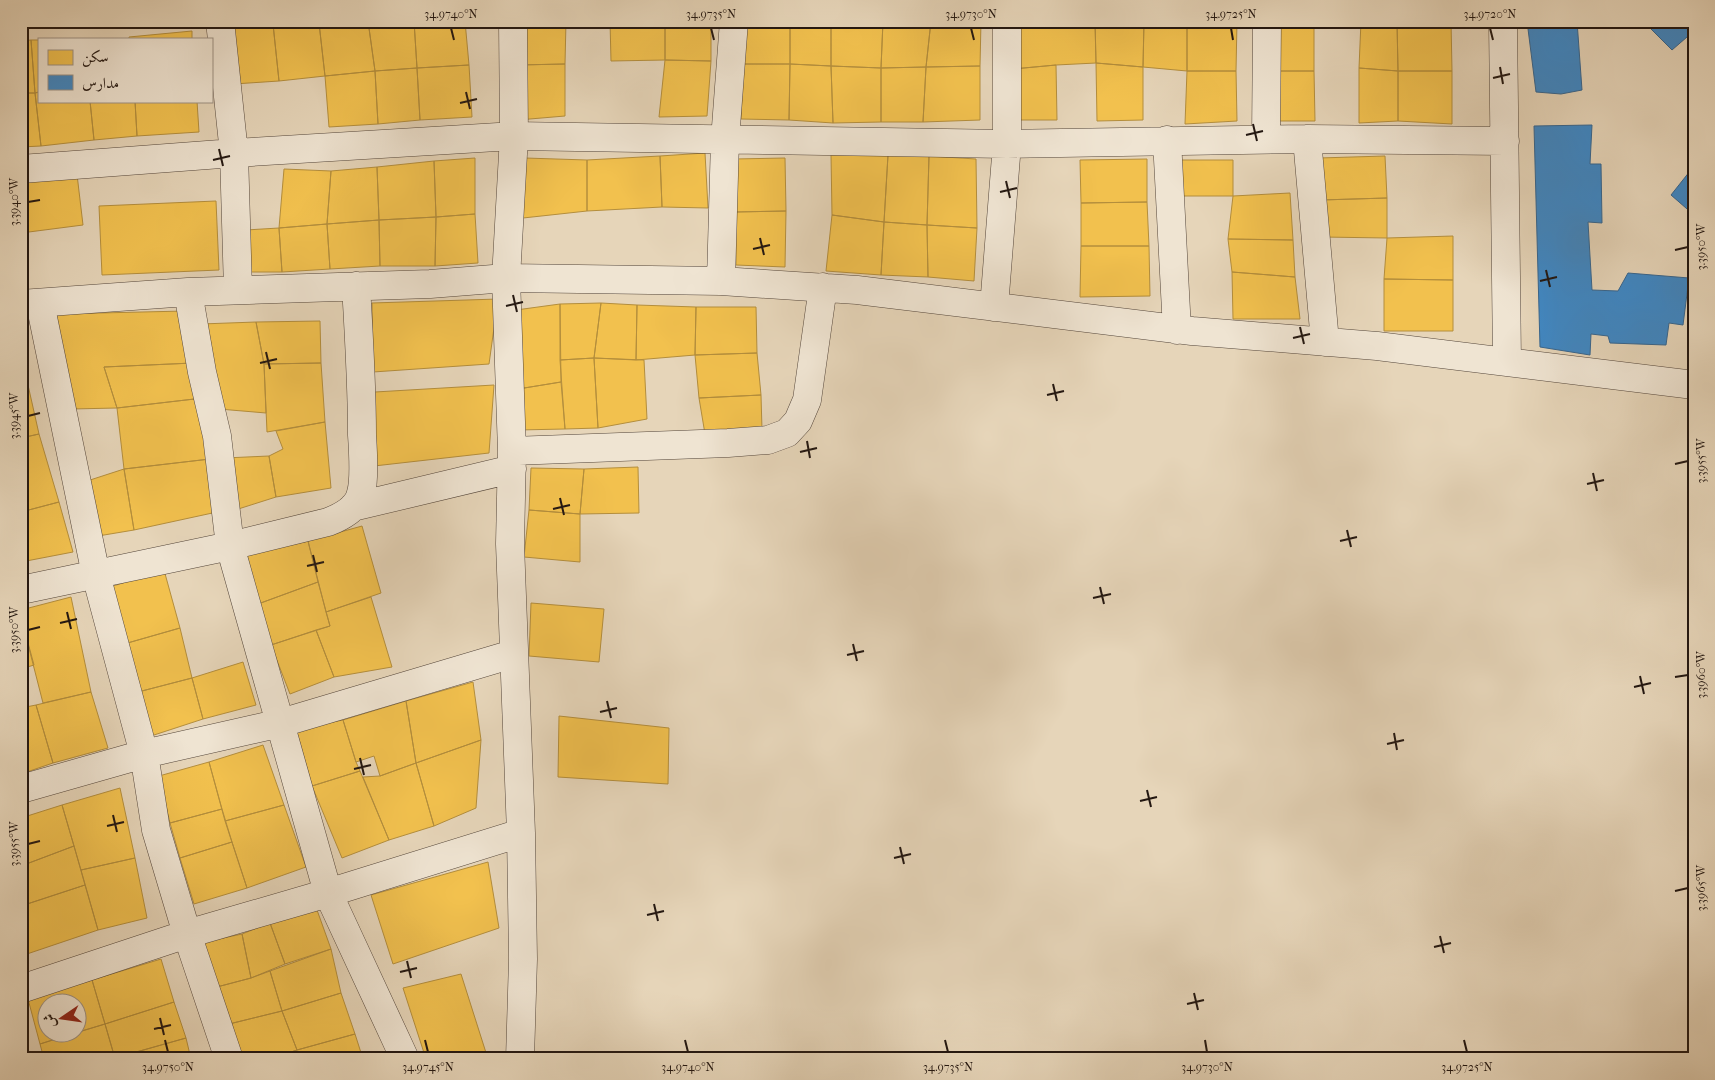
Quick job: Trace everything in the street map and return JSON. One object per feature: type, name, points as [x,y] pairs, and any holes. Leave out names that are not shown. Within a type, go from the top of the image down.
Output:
[{"type":"street","points":[[220,21],[234,152],[238,290]]},
{"type":"street","points":[[513,21],[514,136],[506,278],[512,460],[510,544],[521,833],[523,959],[520,1059]]},
{"type":"street","points":[[721,282],[725,140],[734,21]]},
{"type":"street","points":[[994,307],[1007,144],[1007,21]]},
{"type":"street","points":[[1266,139],[1267,21]]},
{"type":"street","points":[[1503,21],[1507,362]]},
{"type":"street","points":[[21,168],[234,152],[514,136],[1007,144],[1266,139],[1505,141]]},
{"type":"street","points":[[1307,139],[1325,342]]},
{"type":"street","points":[[1167,140],[1177,330]]},
{"type":"street","points":[[229,1059],[187,934],[156,830],[144,754],[96,575],[31,303],[188,292],[506,278],[721,282],[823,287],[1177,330],[1377,346],[1694,385]]},
{"type":"street","points":[[21,590],[230,546],[328,522],[342,516],[353,507],[361,494],[363,456],[362,384],[356,286]]},
{"type":"street","points":[[353,507],[512,460],[768,440],[787,433],[798,420],[807,400],[823,287]]},
{"type":"street","points":[[188,292],[217,436],[230,546],[328,893],[405,1059]]},
{"type":"street","points":[[21,789],[144,754],[281,723],[513,654]]},
{"type":"street","points":[[21,989],[187,934],[328,893],[521,833]]},
{"type":"building: سكن","points":[[368,21],[375,71],[325,76],[319,23]]},
{"type":"building: سكن","points":[[368,21],[414,21],[417,68],[375,71]]},
{"type":"building: سكن","points":[[414,21],[465,21],[469,65],[417,68]]},
{"type":"building: سكن","points":[[517,21],[566,21],[565,64],[518,65]]},
{"type":"building: سكن","points":[[610,21],[665,21],[665,60],[611,61]]},
{"type":"building: سكن","points":[[665,21],[711,21],[711,61],[665,60]]},
{"type":"building: سكن","points":[[745,21],[790,21],[790,64],[743,64]]},
{"type":"building: سكن","points":[[790,21],[831,21],[831,66],[790,64]]},
{"type":"building: سكن","points":[[831,21],[883,21],[881,68],[831,66]]},
{"type":"building: سكن","points":[[883,21],[931,21],[926,67],[881,68]]},
{"type":"building: سكن","points":[[931,21],[981,21],[980,66],[926,67]]},
{"type":"building: سكن","points":[[1015,21],[1095,21],[1096,63],[1013,69]]},
{"type":"building: سكن","points":[[1095,21],[1144,21],[1143,67],[1096,63]]},
{"type":"building: سكن","points":[[1144,21],[1187,21],[1187,71],[1143,67]]},
{"type":"building: سكن","points":[[1187,21],[1237,21],[1236,71],[1187,71]]},
{"type":"building: سكن","points":[[1273,21],[1314,21],[1314,71],[1273,71]]},
{"type":"building: سكن","points":[[1361,21],[1397,21],[1398,71],[1359,68]]},
{"type":"building: سكن","points":[[1397,21],[1451,21],[1452,71],[1398,71]]},
{"type":"building: سكن","points":[[319,23],[325,76],[279,81],[273,24]]},
{"type":"building: سكن","points":[[273,24],[279,81],[234,84],[228,29]]},
{"type":"building: سكن","points":[[192,31],[192,38],[129,37]]},
{"type":"building: سكن","points":[[31,40],[38,40],[38,92],[35,93]]},
{"type":"building: سكن","points":[[31,40],[35,93],[21,93],[21,41]]},
{"type":"building: سكن","points":[[665,60],[711,61],[707,116],[659,117]]},
{"type":"building: سكن","points":[[1096,63],[1143,67],[1143,120],[1097,121]]},
{"type":"building: سكن","points":[[565,64],[565,116],[518,120],[518,65]]},
{"type":"building: سكن","points":[[743,64],[790,64],[789,120],[741,119]]},
{"type":"building: سكن","points":[[790,64],[831,66],[833,123],[789,120]]},
{"type":"building: سكن","points":[[469,65],[472,117],[420,120],[417,68]]},
{"type":"building: سكن","points":[[1056,65],[1057,120],[1013,120],[1013,69]]},
{"type":"building: سكن","points":[[831,66],[881,68],[881,122],[833,123]]},
{"type":"building: سكن","points":[[980,66],[980,120],[923,122],[926,67]]},
{"type":"building: سكن","points":[[926,67],[923,122],[881,122],[881,68]]},
{"type":"building: سكن","points":[[417,68],[420,120],[378,124],[375,71]]},
{"type":"building: سكن","points":[[1359,68],[1398,71],[1398,121],[1359,123]]},
{"type":"building: سكن","points":[[375,71],[378,124],[329,127],[325,76]]},
{"type":"building: سكن","points":[[1187,71],[1236,71],[1237,121],[1185,124]]},
{"type":"building: سكن","points":[[1273,71],[1314,71],[1315,121],[1272,121]]},
{"type":"building: سكن","points":[[1398,71],[1452,71],[1452,124],[1398,121]]},
{"type":"building: سكن","points":[[38,92],[38,102],[90,102],[94,140],[41,146],[35,93]]},
{"type":"building: سكن","points":[[21,93],[35,93],[41,146],[21,147]]},
{"type":"building: سكن","points":[[90,102],[135,102],[137,136],[94,140]]},
{"type":"building: سكن","points":[[135,102],[197,102],[199,132],[137,136]]},
{"type":"building: سكن","points":[[705,153],[708,208],[662,207],[660,156]]},
{"type":"building: سكن","points":[[831,155],[888,155],[884,222],[832,215]]},
{"type":"building: سكن","points":[[888,155],[929,156],[927,225],[884,222]]},
{"type":"building: سكن","points":[[660,156],[662,207],[587,211],[587,160]]},
{"type":"building: سكن","points":[[929,156],[976,159],[977,228],[927,225]]},
{"type":"building: سكن","points":[[1385,156],[1387,198],[1321,200],[1319,158]]},
{"type":"building: سكن","points":[[475,158],[475,214],[436,217],[434,161]]},
{"type":"building: سكن","points":[[525,158],[587,160],[587,211],[523,218]]},
{"type":"building: سكن","points":[[785,158],[786,211],[735,212],[734,159]]},
{"type":"building: سكن","points":[[1147,159],[1147,202],[1081,203],[1080,160]]},
{"type":"building: سكن","points":[[1176,160],[1233,160],[1233,196],[1180,196]]},
{"type":"building: سكن","points":[[434,161],[436,217],[379,220],[377,167]]},
{"type":"building: سكن","points":[[76,166],[83,225],[21,233],[21,175]]},
{"type":"building: سكن","points":[[377,167],[379,220],[327,224],[331,171]]},
{"type":"building: سكن","points":[[284,169],[331,171],[327,224],[279,228]]},
{"type":"building: سكن","points":[[1290,193],[1293,240],[1228,239],[1233,196]]},
{"type":"building: سكن","points":[[1387,198],[1387,238],[1322,237],[1321,200]]},
{"type":"building: سكن","points":[[216,201],[219,270],[102,275],[99,206]]},
{"type":"building: سكن","points":[[1147,202],[1149,246],[1081,246],[1081,203]]},
{"type":"building: سكن","points":[[786,211],[785,267],[736,265],[735,212]]},
{"type":"building: سكن","points":[[475,214],[478,263],[435,266],[436,217]]},
{"type":"building: سكن","points":[[832,215],[884,222],[881,275],[826,271]]},
{"type":"building: سكن","points":[[436,217],[435,266],[380,266],[379,220]]},
{"type":"building: سكن","points":[[379,220],[380,266],[330,269],[327,224]]},
{"type":"building: سكن","points":[[884,222],[927,225],[928,277],[881,275]]},
{"type":"building: سكن","points":[[327,224],[330,269],[282,272],[279,228]]},
{"type":"building: سكن","points":[[927,225],[977,228],[974,281],[928,277]]},
{"type":"building: سكن","points":[[279,228],[282,272],[243,272],[246,230]]},
{"type":"building: سكن","points":[[1453,236],[1453,280],[1384,279],[1387,238]]},
{"type":"building: سكن","points":[[1228,239],[1293,240],[1295,277],[1232,272]]},
{"type":"building: سكن","points":[[1081,246],[1149,246],[1150,296],[1080,297]]},
{"type":"building: سكن","points":[[1232,272],[1295,277],[1300,319],[1233,319]]},
{"type":"building: سكن","points":[[1384,279],[1453,280],[1453,331],[1384,331]]},
{"type":"building: سكن","points":[[498,299],[489,364],[373,372],[372,303]]},
{"type":"building: سكن","points":[[601,303],[594,358],[560,360],[560,304]]},
{"type":"building: سكن","points":[[601,303],[637,305],[636,360],[594,358]]},
{"type":"building: سكن","points":[[560,304],[561,382],[518,389],[516,310]]},
{"type":"building: سكن","points":[[637,305],[696,307],[695,355],[636,360]]},
{"type":"building: سكن","points":[[696,307],[756,307],[757,353],[695,355]]},
{"type":"building: سكن","points":[[185,311],[193,363],[104,367],[117,408],[71,409],[56,314]]},
{"type":"building: سكن","points":[[320,321],[321,363],[264,364],[256,322]]},
{"type":"building: سكن","points":[[256,322],[264,364],[266,413],[219,409],[201,324]]},
{"type":"building: سكن","points":[[757,353],[761,395],[699,398],[695,355]]},
{"type":"building: سكن","points":[[594,358],[598,428],[565,429],[560,360]]},
{"type":"building: سكن","points":[[594,358],[644,360],[647,419],[598,428]]},
{"type":"building: سكن","points":[[21,362],[28,385],[21,386]]},
{"type":"building: سكن","points":[[193,363],[203,398],[117,408],[104,367]]},
{"type":"building: سكن","points":[[321,363],[325,422],[267,432],[264,364]]},
{"type":"building: سكن","points":[[561,382],[565,429],[518,430],[518,389]]},
{"type":"building: سكن","points":[[28,385],[39,434],[21,438],[21,386]]},
{"type":"building: سكن","points":[[494,385],[489,453],[374,466],[375,392]]},
{"type":"building: سكن","points":[[761,395],[762,430],[705,434],[699,398]]},
{"type":"building: سكن","points":[[203,398],[210,459],[124,469],[117,408]]},
{"type":"building: سكن","points":[[325,422],[331,488],[276,497],[269,456],[283,449],[276,431]]},
{"type":"building: سكن","points":[[39,434],[59,502],[21,512],[21,438]]},
{"type":"building: سكن","points":[[269,456],[276,497],[232,511],[225,458]]},
{"type":"building: سكن","points":[[210,459],[217,512],[134,530],[124,469]]},
{"type":"building: سكن","points":[[638,467],[639,513],[580,514],[584,469]]},
{"type":"building: سكن","points":[[531,468],[584,469],[580,514],[529,510]]},
{"type":"building: سكن","points":[[124,469],[134,530],[98,536],[87,481]]},
{"type":"building: سكن","points":[[59,502],[73,552],[21,562],[21,512]]},
{"type":"building: سكن","points":[[529,510],[580,514],[580,562],[524,557]]},
{"type":"building: سكن","points":[[362,526],[381,593],[326,612],[308,541]]},
{"type":"building: سكن","points":[[308,541],[318,582],[258,604],[242,556]]},
{"type":"building: سكن","points":[[164,570],[180,628],[124,644],[110,587]]},
{"type":"building: سكن","points":[[318,582],[330,626],[271,645],[258,604]]},
{"type":"building: سكن","points":[[71,597],[91,692],[43,703],[21,617],[21,610]]},
{"type":"building: سكن","points":[[371,597],[392,667],[334,677],[316,630],[330,626],[326,612]]},
{"type":"building: سكن","points":[[531,603],[604,609],[599,662],[529,656]]},
{"type":"building: سكن","points":[[21,617],[34,665],[21,669]]},
{"type":"building: سكن","points":[[180,628],[192,678],[138,692],[124,644]]},
{"type":"building: سكن","points":[[316,630],[334,677],[290,694],[271,645]]},
{"type":"building: سكن","points":[[243,662],[256,705],[203,719],[192,678]]},
{"type":"building: سكن","points":[[192,678],[203,719],[151,736],[138,692]]},
{"type":"building: سكن","points":[[473,682],[481,740],[416,763],[406,701]]},
{"type":"building: سكن","points":[[91,692],[108,748],[53,763],[36,705]]},
{"type":"building: سكن","points":[[406,701],[416,763],[380,776],[374,756],[356,762],[343,720]]},
{"type":"building: سكن","points":[[36,705],[53,763],[21,774],[21,708]]},
{"type":"building: سكن","points":[[559,716],[669,728],[668,784],[558,777]]},
{"type":"building: سكن","points":[[343,720],[360,771],[312,786],[296,729]]},
{"type":"building: سكن","points":[[481,740],[476,808],[434,826],[416,763]]},
{"type":"building: سكن","points":[[263,745],[284,805],[225,821],[209,762]]},
{"type":"building: سكن","points":[[209,762],[222,809],[170,823],[159,776]]},
{"type":"building: سكن","points":[[416,763],[434,826],[389,840],[363,777],[380,776]]},
{"type":"building: سكن","points":[[360,771],[389,840],[342,858],[312,786]]},
{"type":"building: سكن","points":[[120,788],[135,858],[81,870],[62,805]]},
{"type":"building: سكن","points":[[62,805],[74,846],[21,866],[21,818]]},
{"type":"building: سكن","points":[[284,805],[306,867],[247,888],[225,821]]},
{"type":"building: سكن","points":[[222,809],[232,842],[180,858],[170,823]]},
{"type":"building: سكن","points":[[232,842],[247,888],[194,904],[180,858]]},
{"type":"building: سكن","points":[[74,846],[85,885],[21,906],[21,866]]},
{"type":"building: سكن","points":[[135,858],[147,918],[98,930],[81,870]]},
{"type":"building: سكن","points":[[488,862],[499,928],[393,964],[371,895]]},
{"type":"building: سكن","points":[[85,885],[98,930],[21,956],[21,906]]},
{"type":"building: سكن","points":[[317,910],[331,949],[285,964],[270,923]]},
{"type":"building: سكن","points":[[270,923],[285,964],[251,978],[242,934]]},
{"type":"building: سكن","points":[[242,934],[251,978],[213,988],[200,943]]},
{"type":"building: سكن","points":[[331,949],[341,993],[282,1011],[270,971]]},
{"type":"building: سكن","points":[[161,959],[174,1002],[105,1024],[92,980]]},
{"type":"building: سكن","points":[[270,971],[282,1011],[225,1025],[213,988]]},
{"type":"building: سكن","points":[[461,974],[488,1059],[426,1059],[403,988]]},
{"type":"building: سكن","points":[[92,980],[105,1024],[88,1029],[88,992],[52,992]]},
{"type":"building: سكن","points":[[341,993],[355,1034],[297,1050],[282,1011]]},
{"type":"building: سكن","points":[[38,996],[38,1036],[28,999]]},
{"type":"building: سكن","points":[[174,1002],[186,1038],[115,1058],[105,1024]]},
{"type":"building: سكن","points":[[282,1011],[297,1050],[270,1059],[238,1059],[225,1025]]},
{"type":"building: سكن","points":[[105,1024],[115,1059],[44,1059],[40,1044],[46,1042],[88,1042],[88,1029]]},
{"type":"building: سكن","points":[[355,1034],[363,1059],[270,1059],[297,1050]]},
{"type":"building: سكن","points":[[186,1038],[191,1059],[115,1059],[115,1058]]},
{"type":"building: مدارس","points":[[1527,21],[1577,21],[1582,90],[1561,94],[1536,92]]},
{"type":"building: مدارس","points":[[1656,21],[1694,21],[1694,43],[1687,37],[1672,50],[1650,28]]},
{"type":"building: مدارس","points":[[1592,125],[1590,164],[1601,164],[1602,223],[1588,222],[1592,290],[1618,291],[1628,273],[1689,278],[1683,325],[1669,323],[1666,345],[1610,343],[1608,336],[1591,334],[1590,355],[1540,347],[1534,126]]},
{"type":"building: مدارس","points":[[1694,166],[1694,215],[1671,195]]}]
